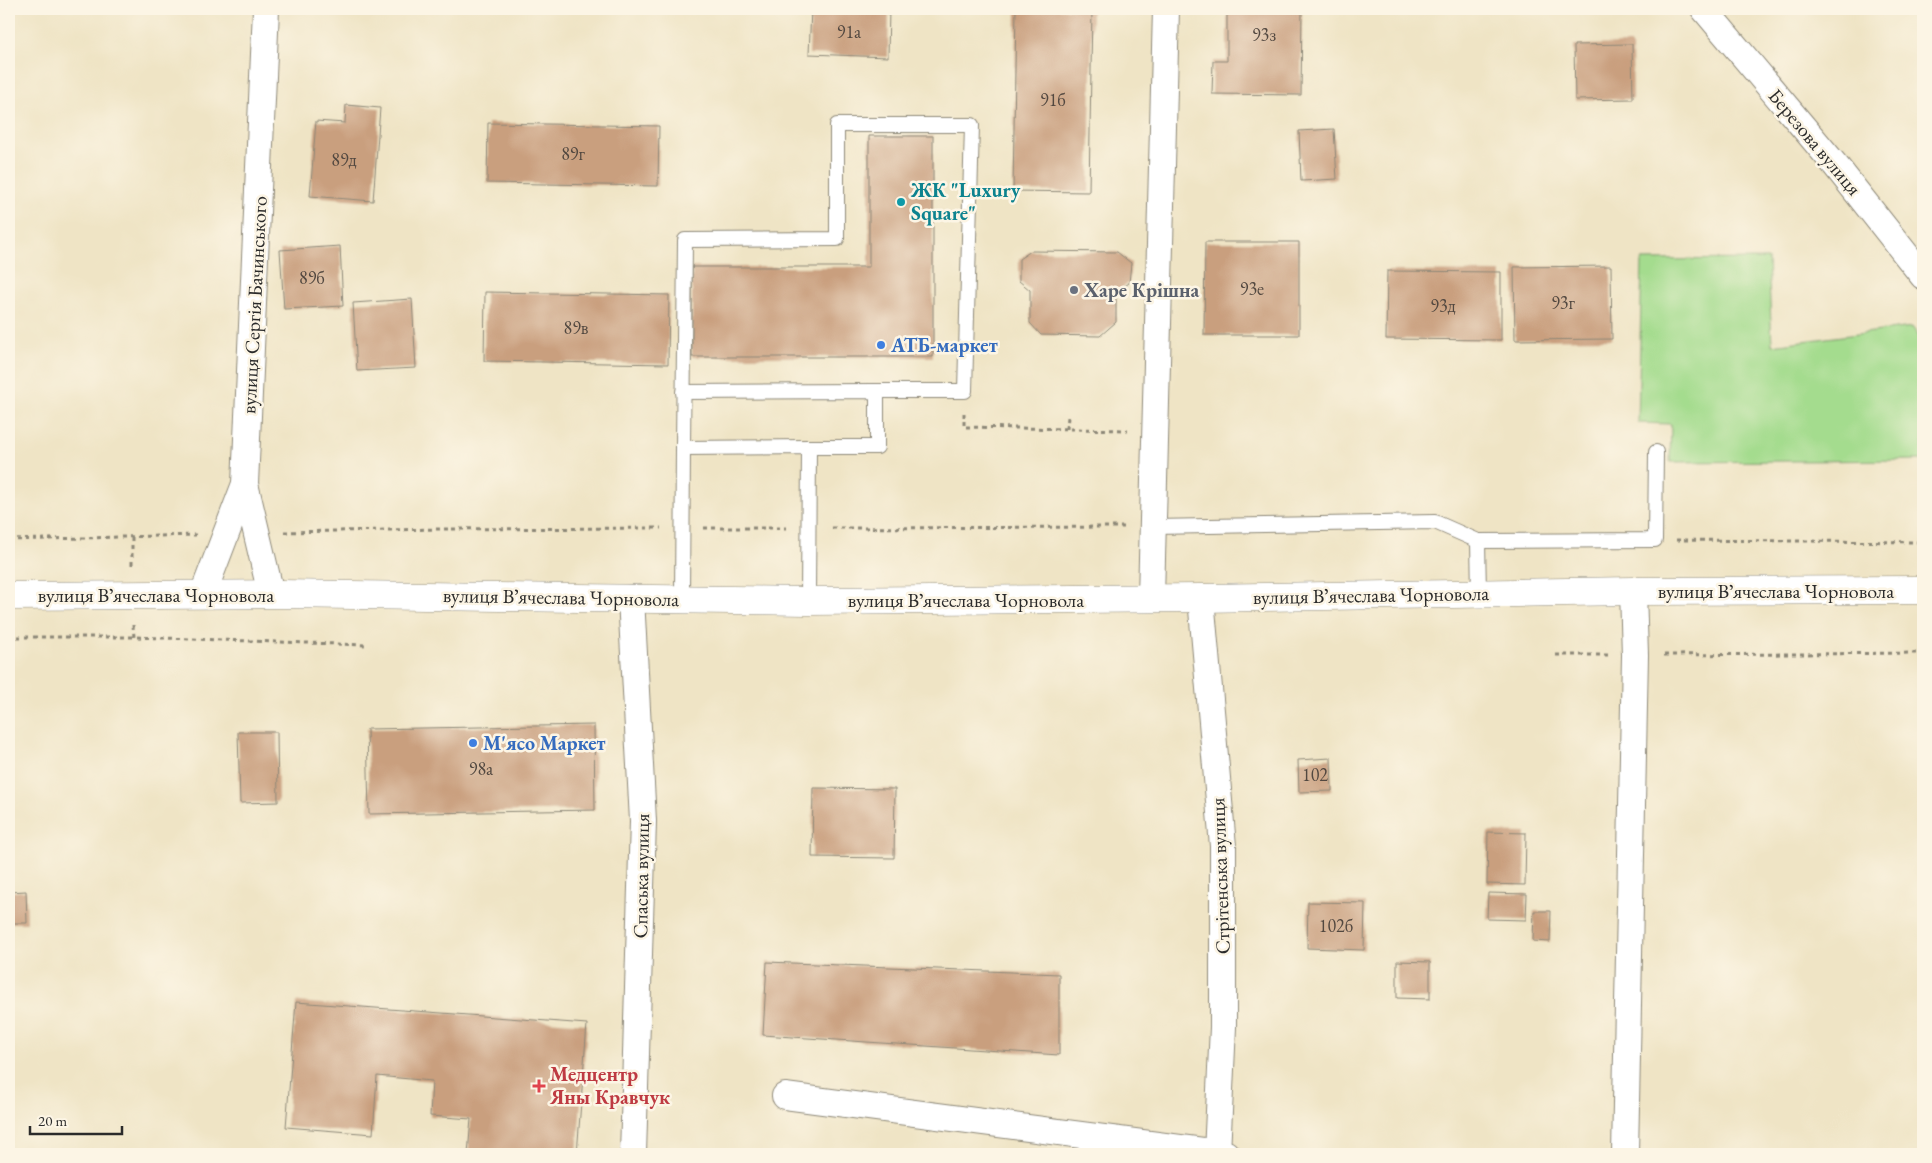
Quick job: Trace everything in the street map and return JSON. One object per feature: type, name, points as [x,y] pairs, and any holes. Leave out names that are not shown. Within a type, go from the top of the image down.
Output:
[{"type":"main road","name":"вулиця Вʼячеслава Чорновола","points":[[9,596],[271,594],[808,601],[1201,598],[1633,591],[1923,590]]},
{"type":"street","name":"вулиця Сергія Бачинського","points":[[203,594],[245,484],[266,9]]},
{"type":"street","points":[[1151,598],[1166,9]]},
{"type":"street","name":"Березова вулиця","points":[[1704,9],[1836,166],[1923,276]]},
{"type":"street","points":[[245,484],[271,594]]},
{"type":"street","points":[[1625,1154],[1635,655],[1633,591]]},
{"type":"street","name":"Спаська вулиця","points":[[631,598],[643,821],[633,1154]]},
{"type":"street","name":"Стрітенська вулиця","points":[[1201,598],[1223,846],[1221,1154]]},
{"type":"street","points":[[785,1096],[1221,1154]]},
{"type":"lane","points":[[682,599],[683,392],[685,240],[837,239],[837,124],[972,125],[964,391],[683,392]]},
{"type":"lane","points":[[683,448],[877,447],[878,391]]},
{"type":"lane","points":[[808,601],[809,447]]},
{"type":"lane","points":[[1154,527],[1435,522],[1478,541],[1655,540],[1656,452]]},
{"type":"lane","points":[[1478,541],[1479,593]]},
{"type":"path","points":[[964,391],[964,427],[1156,431]]},
{"type":"path","points":[[1067,428],[1068,416]]},
{"type":"path","points":[[280,532],[440,529],[1154,527]]},
{"type":"path","points":[[9,540],[226,534]]},
{"type":"path","points":[[132,536],[132,566]]},
{"type":"path","points":[[1655,540],[1923,542]]},
{"type":"path","points":[[9,637],[134,637],[366,645]]},
{"type":"path","points":[[1556,655],[1923,653]]},
{"type":"green space","points":[[1768,259],[1772,345],[1912,327],[1923,342],[1923,460],[1670,462],[1671,424],[1638,423],[1642,260]]},
{"type":"building","points":[[310,9],[347,9],[347,10],[310,11]]},
{"type":"building","points":[[811,9],[889,9],[888,57],[809,54]]},
{"type":"building","points":[[1016,9],[1092,9],[1089,192],[1013,191]]},
{"type":"building","points":[[1227,9],[1302,9],[1301,95],[1212,94],[1213,61],[1227,61]]},
{"type":"building","points":[[1632,44],[1633,99],[1575,100],[1574,45]]},
{"type":"building","points":[[346,105],[380,108],[373,201],[310,196],[316,121],[345,123]]},
{"type":"building","points":[[488,123],[659,126],[658,186],[487,183]]},
{"type":"building","points":[[1334,129],[1337,179],[1301,181],[1299,131]]},
{"type":"building","name":"ЖК \"Luxury Square\"","points":[[869,136],[933,136],[933,357],[692,357],[692,267],[869,267]]},
{"type":"building","points":[[1205,242],[1299,242],[1299,335],[1204,335]]},
{"type":"building","points":[[340,246],[343,306],[284,309],[280,250]]},
{"type":"building","points":[[1031,251],[1117,252],[1131,263],[1129,283],[1116,293],[1116,322],[1100,336],[1041,335],[1030,323],[1030,290],[1019,281],[1019,259]]},
{"type":"building","points":[[1611,266],[1612,339],[1515,340],[1514,267]]},
{"type":"building","points":[[1387,271],[1501,272],[1501,340],[1386,339]]},
{"type":"building","points":[[485,292],[669,295],[668,364],[484,361]]},
{"type":"building","points":[[412,299],[416,368],[357,371],[353,303]]},
{"type":"building","points":[[594,725],[595,810],[369,814],[367,729]]},
{"type":"building","points":[[238,732],[277,732],[278,802],[240,803]]},
{"type":"building","points":[[1331,758],[1332,791],[1299,792],[1298,760]]},
{"type":"building","points":[[813,788],[895,789],[894,858],[812,857]]},
{"type":"building","points":[[1488,832],[1526,833],[1525,885],[1487,884]]},
{"type":"building","points":[[26,891],[27,923],[9,923],[9,892]]},
{"type":"building","points":[[1488,893],[1527,894],[1526,920],[1487,919]]},
{"type":"building","points":[[1308,902],[1365,903],[1364,950],[1307,948]]},
{"type":"building","points":[[1534,911],[1551,911],[1550,942],[1533,941]]},
{"type":"building","points":[[1397,961],[1430,962],[1430,999],[1397,998]]},
{"type":"building","points":[[767,962],[1059,974],[1059,1055],[763,1035]]},
{"type":"building","points":[[296,1002],[587,1024],[577,1154],[468,1154],[471,1119],[430,1116],[432,1081],[377,1076],[373,1134],[286,1127]]},
{"type":"place","name":"ЖК \"Luxury Square\"","points":[[901,202]]},
{"type":"place","name":"Харе Крішна","points":[[1074,290]]},
{"type":"place","name":"АТБ-маркет","points":[[881,345]]},
{"type":"place","name":"М'ясо Маркет","points":[[473,743]]},
{"type":"place","name":"Медцентр Яны Кравчук","points":[[539,1086]]}]
